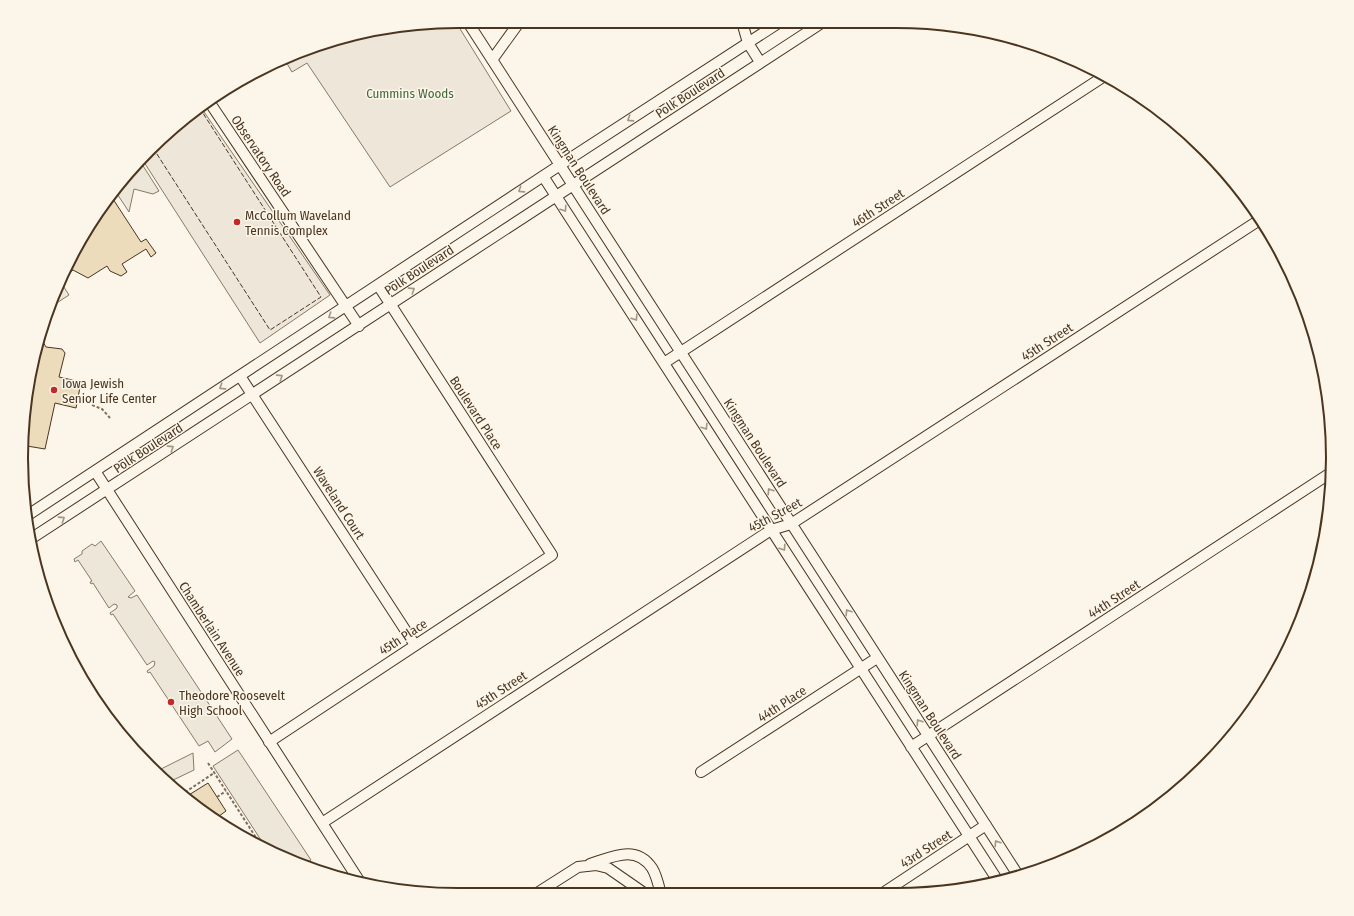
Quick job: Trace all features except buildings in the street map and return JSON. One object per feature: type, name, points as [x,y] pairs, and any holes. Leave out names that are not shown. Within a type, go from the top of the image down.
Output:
[{"type":"street","name":"Kingman Boulevard","points":[[472,28],[1015,871]]},
{"type":"street","points":[[492,60],[515,28]]},
{"type":"street","points":[[744,28],[748,43],[760,62]]},
{"type":"street","name":"Polk Boulevard","points":[[32,512],[771,28]]},
{"type":"street","name":"Polk Boulevard","points":[[35,536],[814,28]]},
{"type":"street","name":"46th Street","points":[[664,363],[1100,80]]},
{"type":"street","name":"Observatory Road","points":[[212,105],[359,326]]},
{"type":"street","points":[[543,176],[994,876]]},
{"type":"street","name":"45th Street","points":[[322,823],[771,530],[791,524],[1256,222]]},
{"type":"street","name":"Boulevard Place","points":[[378,285],[552,555]]},
{"type":"street","name":"Waveland Court","points":[[240,376],[415,645]]},
{"type":"street","name":"Chamberlain Avenue","points":[[95,471],[356,875]]},
{"type":"street","name":"44th Street","points":[[911,747],[1325,476]]},
{"type":"street","name":"45th Place","points":[[269,742],[552,555]]},
{"type":"street","name":"44th Place","points":[[701,772],[878,658]]},
{"type":"street","name":"43rd Street","points":[[891,888],[986,825]]},
{"type":"street","points":[[586,866],[618,854],[631,854],[643,859],[652,869],[659,888]]},
{"type":"street","points":[[545,888],[578,867],[596,865],[608,868],[637,888]]},
{"type":"path","points":[[92,405],[102,409],[110,418]]},
{"type":"path","points":[[208,763],[256,837]]},
{"type":"path","points":[[187,791],[214,773]]},
{"type":"path","points":[[217,797],[226,791]]},
{"type":"green space","name":"Cummins Woods","points":[[459,28],[511,111],[390,187],[307,63],[292,72],[287,64],[320,51],[347,43],[374,36],[402,32]]},
{"type":"green space","name":"McCollum Waveland Tennis Complex","points":[[204,111],[330,295],[260,343],[145,164],[174,135]]},
{"type":"shaded area","points":[[143,166],[159,191],[153,194],[134,189],[129,212],[118,195]]},
{"type":"shaded area","points":[[64,287],[69,295],[57,302]]},
{"type":"shaded area","points":[[101,541],[135,591],[128,597],[131,598],[137,595],[232,739],[215,752],[208,741],[199,746],[150,672],[148,673],[147,671],[154,666],[155,662],[153,661],[147,665],[113,614],[111,615],[110,613],[117,608],[117,605],[114,604],[109,608],[93,583],[91,584],[90,582],[92,581],[78,560],[75,562],[74,559],[82,554],[82,551],[92,544],[95,546]]},
{"type":"shaded area","points":[[238,750],[311,860],[309,861],[293,855],[261,840],[213,766]]},
{"type":"shaded area","points":[[193,753],[194,770],[173,780],[161,769]]},
{"type":"fence","points":[[156,152],[270,330],[321,297],[202,112]]},
{"type":"place","name":"McCollum Waveland Tennis Complex","points":[[237,222]]},
{"type":"place","name":"Iowa Jewish Senior Life Center","points":[[54,390]]},
{"type":"place","name":"Theodore Roosevelt High School","points":[[171,702]]}]
